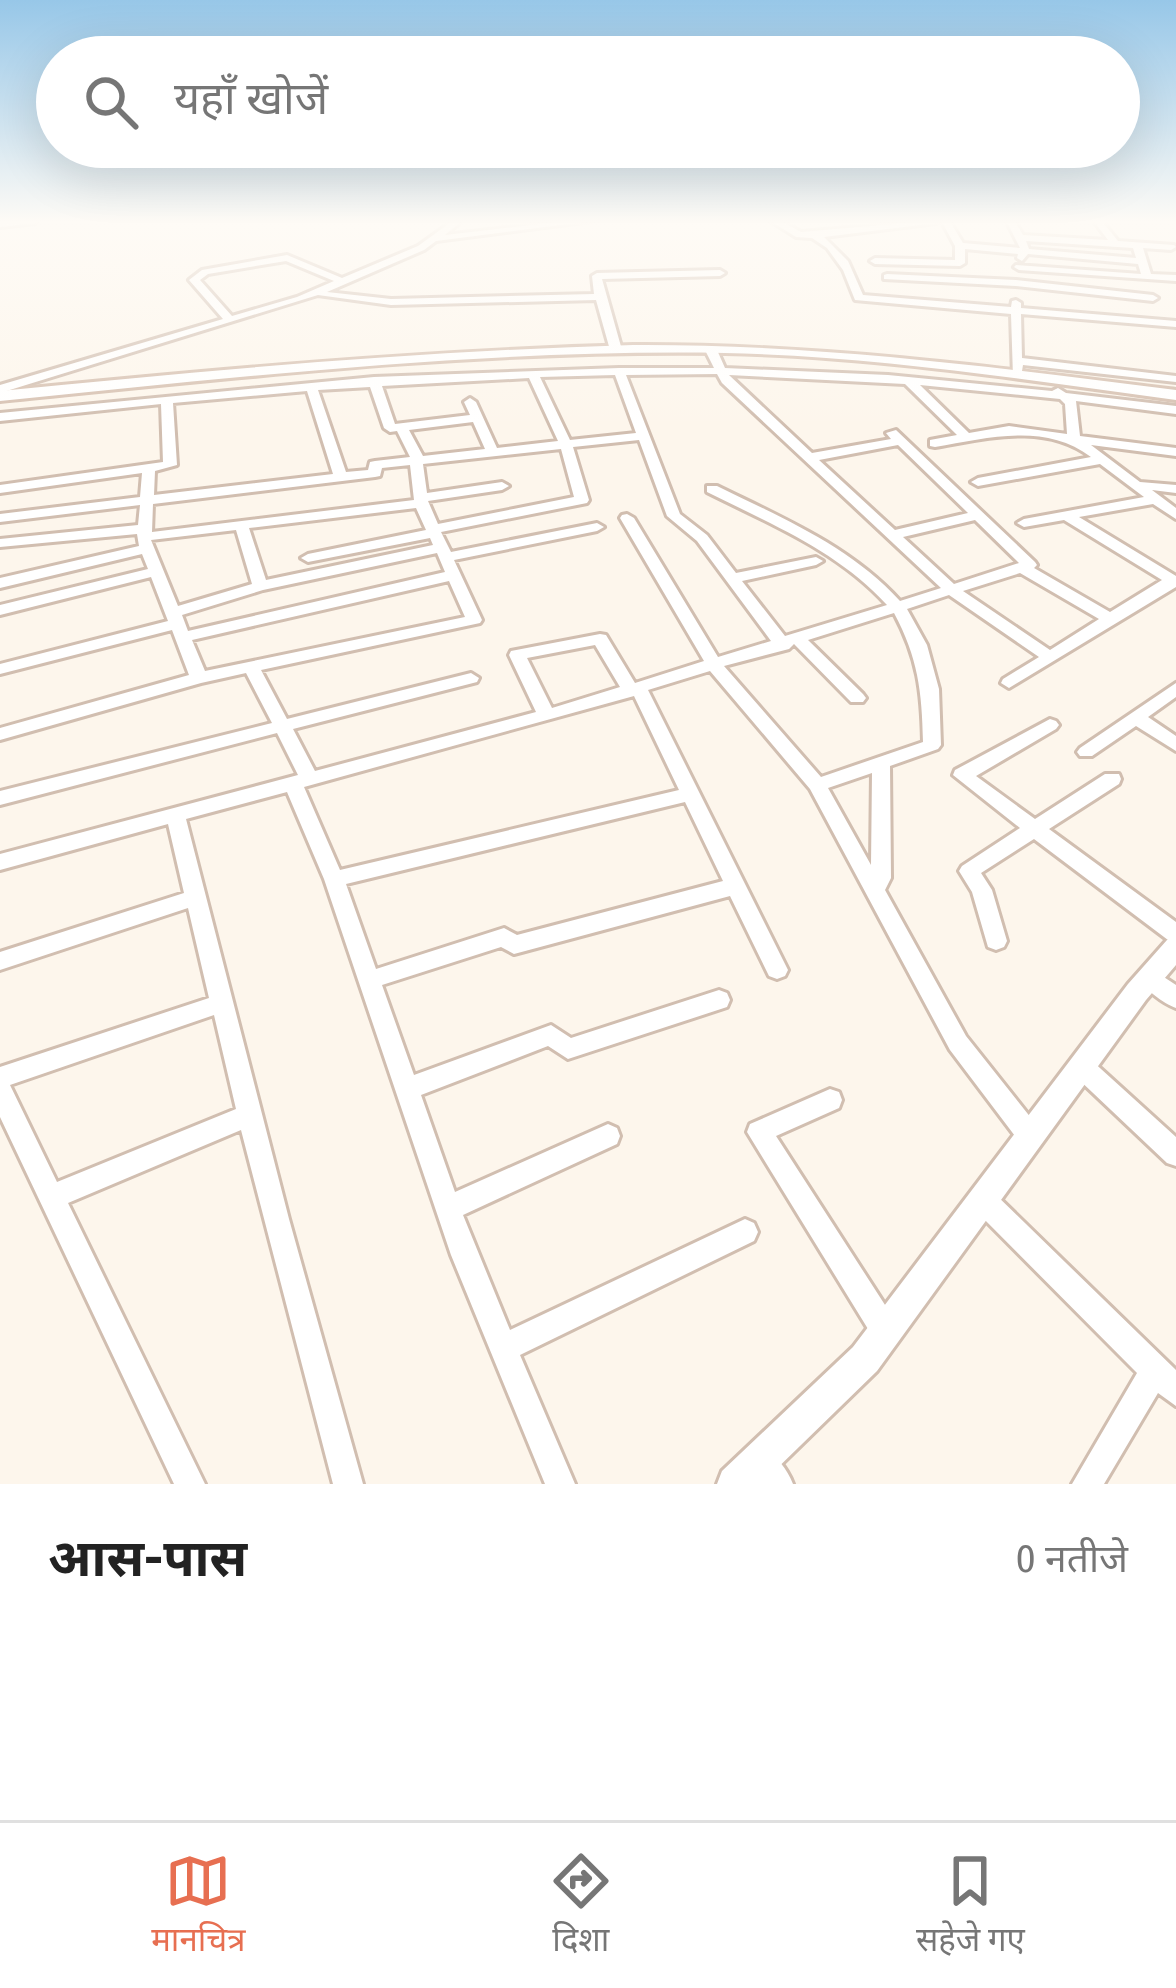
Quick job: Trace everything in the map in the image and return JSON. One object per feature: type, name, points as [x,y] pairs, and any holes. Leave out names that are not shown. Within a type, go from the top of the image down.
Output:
[{"type":"main road","points":[[0,393],[441,355],[711,350],[1021,371],[1176,394]]},
{"type":"street","points":[[202,289],[230,320]]},
{"type":"street","points":[[0,393],[326,289]]},
{"type":"street","points":[[599,289],[616,350]]},
{"type":"street","points":[[857,289],[859,298],[1176,324]]},
{"type":"street","points":[[1016,289],[1021,371]]},
{"type":"street","points":[[1073,289],[1153,298]]},
{"type":"street","points":[[317,293],[391,302],[600,297]]},
{"type":"street","points":[[711,350],[726,381],[952,590],[1050,657]]},
{"type":"street","points":[[620,371],[674,516],[703,538],[791,643],[857,698]]},
{"type":"street","points":[[0,417],[374,381],[620,371],[721,371],[910,382],[1176,410]]},
{"type":"street","points":[[1021,371],[1176,379]]},
{"type":"street","points":[[1021,371],[1066,396]]},
{"type":"street","points":[[177,625],[260,586],[439,542],[582,500],[566,444],[532,374]]},
{"type":"street","points":[[374,381],[390,428],[475,418]]},
{"type":"street","points":[[910,382],[968,438]]},
{"type":"street","points":[[311,386],[341,477]]},
{"type":"street","points":[[1066,396],[1073,438],[1176,514]]},
{"type":"street","points":[[0,490],[170,465],[166,400]]},
{"type":"street","points":[[470,402],[492,451]]},
{"type":"street","points":[[0,734],[199,678],[474,620],[420,501],[416,460],[401,427]]},
{"type":"street","points":[[935,443],[1009,430],[1176,452]]},
{"type":"street","points":[[0,518],[375,473],[375,465],[643,436]]},
{"type":"street","points":[[0,862],[547,716],[1030,565],[896,437],[813,457]]},
{"type":"street","points":[[978,482],[1103,459]]},
{"type":"street","points":[[149,468],[145,538],[199,678]]},
{"type":"street","points":[[1138,484],[1176,489]]},
{"type":"street","points":[[0,543],[145,538],[293,517],[306,521],[502,486]]},
{"type":"street","points":[[712,489],[837,554],[901,607],[926,653],[934,698],[932,745],[817,785]]},
{"type":"street","points":[[1024,523],[1158,499]]},
{"type":"street","points":[[892,535],[978,515]]},
{"type":"street","points":[[1009,683],[1174,581],[1065,515]]},
{"type":"street","points":[[627,518],[716,666],[817,785],[958,1043],[1030,1136]]},
{"type":"street","points":[[241,524],[260,586]]},
{"type":"street","points":[[308,558],[597,527]]},
{"type":"street","points":[[0,583],[145,538]]},
{"type":"street","points":[[733,578],[816,561]]},
{"type":"street","points":[[1021,567],[1110,619]]},
{"type":"street","points":[[0,610],[156,571]]},
{"type":"street","points":[[0,669],[177,625],[454,575]]},
{"type":"street","points":[[547,716],[518,655],[600,639],[635,690],[691,794],[777,970]]},
{"type":"street","points":[[250,666],[281,725],[448,1209],[560,1484]]},
{"type":"street","points":[[0,798],[471,678]]},
{"type":"street","points":[[1086,752],[1176,689]]},
{"type":"street","points":[[1136,718],[1176,745]]},
{"type":"street","points":[[1050,725],[962,775],[1176,934]]},
{"type":"street","points":[[874,889],[881,878],[881,764]]},
{"type":"street","points":[[996,941],[982,890],[969,871],[1112,778]]},
{"type":"street","points":[[334,879],[691,794]]},
{"type":"street","points":[[176,815],[348,1484]]},
{"type":"street","points":[[369,980],[504,938],[514,945],[736,886]]},
{"type":"street","points":[[0,961],[196,897]]},
{"type":"street","points":[[735,1484],[768,1473],[865,1360],[1176,947]]},
{"type":"street","points":[[1150,976],[1176,998]]},
{"type":"street","points":[[406,1089],[551,1036],[568,1049],[719,1000]]},
{"type":"street","points":[[0,1078],[222,1003]]},
{"type":"street","points":[[1082,1066],[1176,1154]]},
{"type":"street","points":[[0,1091],[190,1484]]},
{"type":"street","points":[[830,1100],[759,1132],[886,1332]]},
{"type":"street","points":[[51,1197],[250,1115]]},
{"type":"street","points":[[448,1209],[608,1136]]},
{"type":"street","points":[[983,1200],[1166,1380],[1087,1484]]},
{"type":"street","points":[[502,1348],[746,1232]]}]
